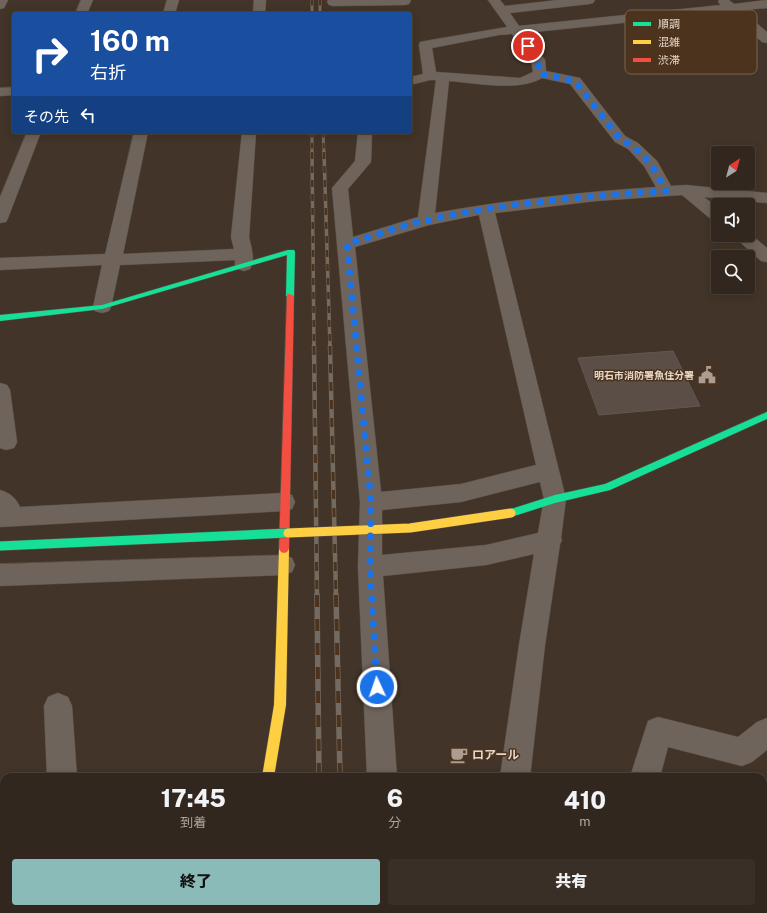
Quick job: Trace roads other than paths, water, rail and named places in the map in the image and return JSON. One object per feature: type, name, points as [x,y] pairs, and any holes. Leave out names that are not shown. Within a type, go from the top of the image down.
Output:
[{"type":"street","points":[[0,4],[2,0]]},
{"type":"street","points":[[82,12],[87,0]]},
{"type":"street","points":[[170,12],[173,0]]},
{"type":"street","points":[[259,12],[260,0]]},
{"type":"street","points":[[333,2],[371,8],[405,0]]},
{"type":"street","points":[[498,5],[589,0]]},
{"type":"street","points":[[686,10],[726,4],[767,4]]},
{"type":"street","points":[[498,5],[538,60],[540,74]]},
{"type":"street","points":[[611,10],[620,20]]},
{"type":"street","points":[[426,220],[436,77],[425,45],[499,31],[625,19]]},
{"type":"street","points":[[757,30],[767,39]]},
{"type":"street","points":[[412,81],[436,77],[520,82],[529,80],[540,74],[575,81],[620,139],[633,146],[651,164],[666,191]]},
{"type":"street","points":[[0,92],[12,91]]},
{"type":"street","points":[[0,218],[33,134]]},
{"type":"street","points":[[102,307],[141,134]]},
{"type":"street","points":[[244,260],[240,236],[249,134]]},
{"type":"street","points":[[365,134],[363,162],[340,188],[347,244],[371,502],[370,568],[382,773]]},
{"type":"street","points":[[686,190],[711,210]]},
{"type":"street","points":[[347,244],[426,220],[486,209],[596,196],[686,190],[767,198]]},
{"type":"street","points":[[486,209],[555,499],[550,540],[532,645],[516,773]]},
{"type":"street","points":[[749,242],[767,257]]},
{"type":"street","points":[[0,318],[102,307],[244,260],[291,252],[280,705],[269,773]]},
{"type":"street","points":[[0,264],[112,259],[244,260]]},
{"type":"street","points":[[1,403],[6,442]]},
{"type":"street","points":[[0,546],[410,528],[511,513],[555,499],[607,487],[764,420]]},
{"type":"street","points":[[371,502],[461,493],[548,471]]},
{"type":"street","points":[[3,512],[284,502]]},
{"type":"street","points":[[370,568],[486,555],[550,540]]},
{"type":"street","points":[[0,575],[283,564]]},
{"type":"street","points":[[58,706],[62,773]]},
{"type":"street","points":[[646,773],[658,731],[742,752],[767,732]]},
{"type":"railway","points":[[312,0],[312,12]]},
{"type":"railway","points":[[320,0],[320,12]]},
{"type":"railway","points":[[312,134],[312,152]]},
{"type":"railway","points":[[323,134],[324,153]]},
{"type":"railway","points":[[312,152],[314,347]]},
{"type":"railway","points":[[324,152],[330,347]]},
{"type":"railway","points":[[314,346],[317,596]]},
{"type":"railway","points":[[330,346],[336,596]]},
{"type":"railway","points":[[317,595],[319,773]]},
{"type":"railway","points":[[336,595],[340,773]]},
{"type":"place","name":"明石市消防署魚住分署","points":[[707,375]]},
{"type":"place","name":"ロアール","points":[[459,755]]}]
